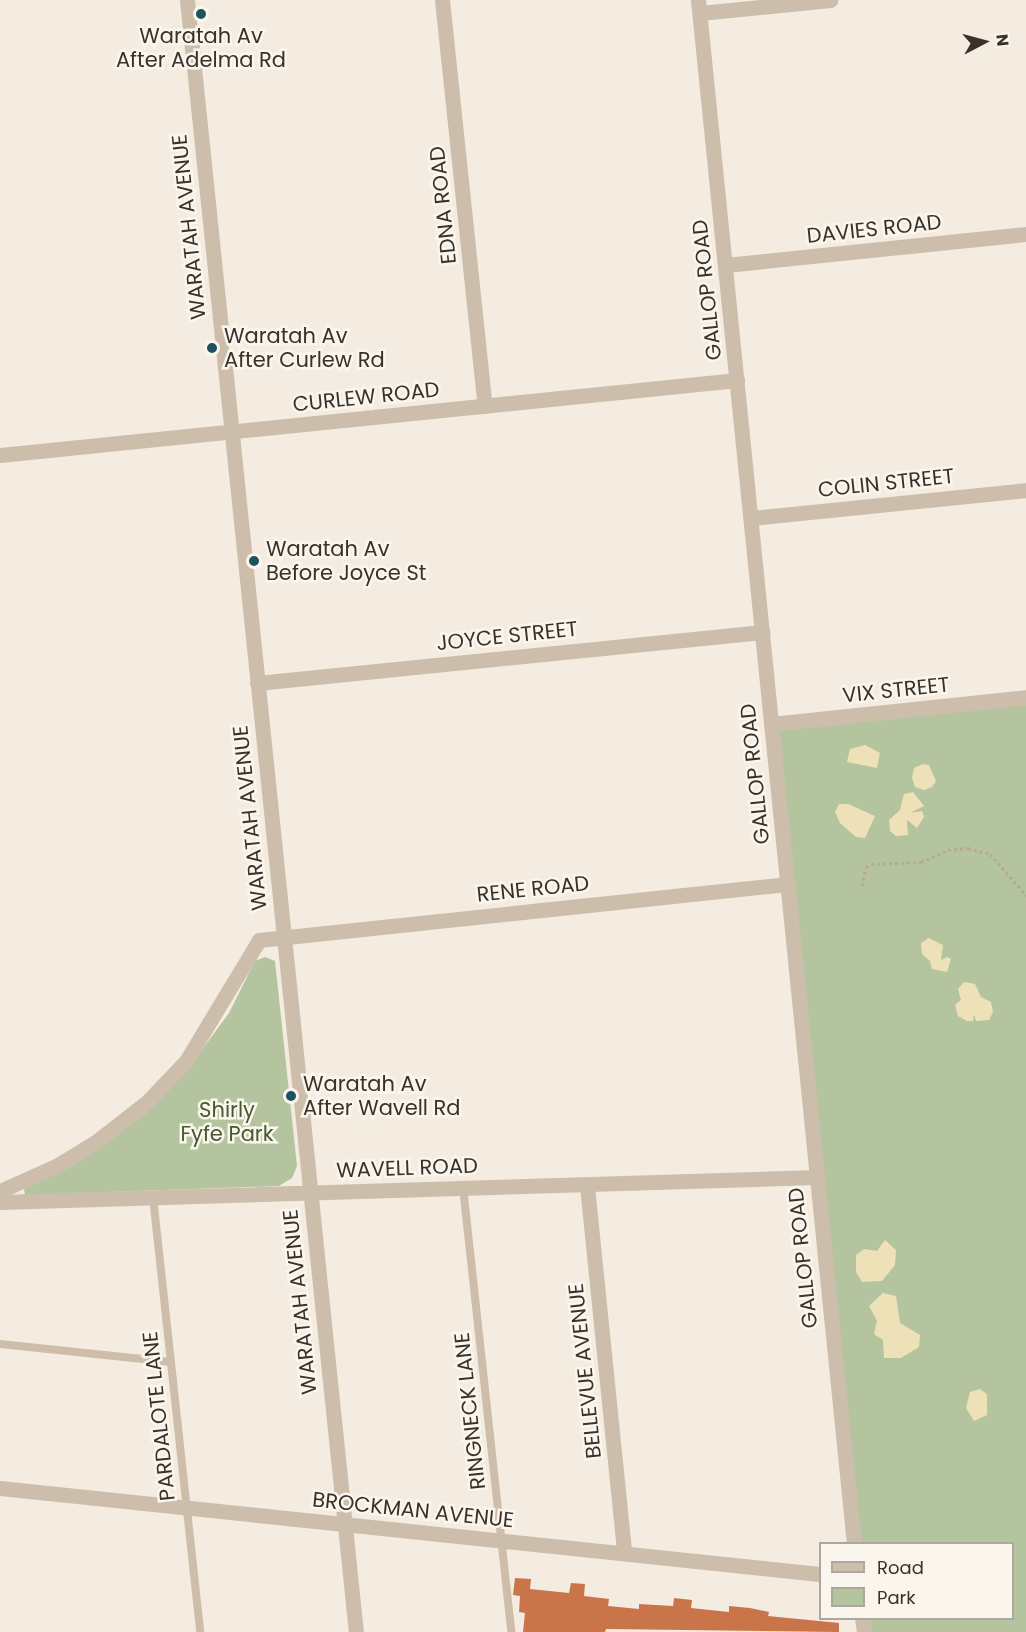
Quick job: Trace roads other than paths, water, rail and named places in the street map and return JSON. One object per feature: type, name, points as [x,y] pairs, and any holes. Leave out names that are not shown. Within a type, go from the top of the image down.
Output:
[{"type":"street","name":"WARATAH AVENUE","points":[[187,0],[356,1632]]},
{"type":"street","name":"EDNA ROAD","points":[[442,0],[485,406]]},
{"type":"street","points":[[699,7],[830,0]]},
{"type":"street","name":"GALLOP ROAD","points":[[699,7],[854,1542]]},
{"type":"street","name":"DAVIES ROAD","points":[[726,266],[1026,234]]},
{"type":"street","name":"CURLEW ROAD","points":[[0,455],[737,380]]},
{"type":"street","name":"COLIN STREET","points":[[751,518],[1026,490]]},
{"type":"street","name":"JOYCE STREET","points":[[257,683],[762,632]]},
{"type":"street","name":"VIX STREET","points":[[771,724],[1026,697]]},
{"type":"street","name":"RENE ROAD","points":[[0,1191],[58,1165],[97,1141],[147,1102],[186,1061],[259,940],[787,884]]},
{"type":"street","name":"WAVELL ROAD","points":[[0,1202],[463,1187],[587,1186],[816,1177]]},
{"type":"street","name":"BELLEVUE AVENUE","points":[[587,1186],[624,1553]]},
{"type":"street","name":"BROCKMAN AVENUE","points":[[0,1488],[819,1574]]},
{"type":"lane","name":"RINGNECK LANE","points":[[463,1187],[503,1540],[511,1632]]},
{"type":"lane","name":"PARDALOTE LANE","points":[[153,1197],[200,1632]]},
{"type":"lane","points":[[0,1344],[171,1362]]},
{"type":"place","name":"Waratah Av After Adelma Rd","points":[[201,14]]},
{"type":"place","name":"Waratah Av After Curlew Rd","points":[[212,348]]},
{"type":"place","name":"Waratah Av Before Joyce St","points":[[254,561]]},
{"type":"place","name":"Waratah Av After Wavell Rd","points":[[291,1096]]},
{"type":"park label","name":"Shirly Fyfe Park","points":[[227,1122]]}]
